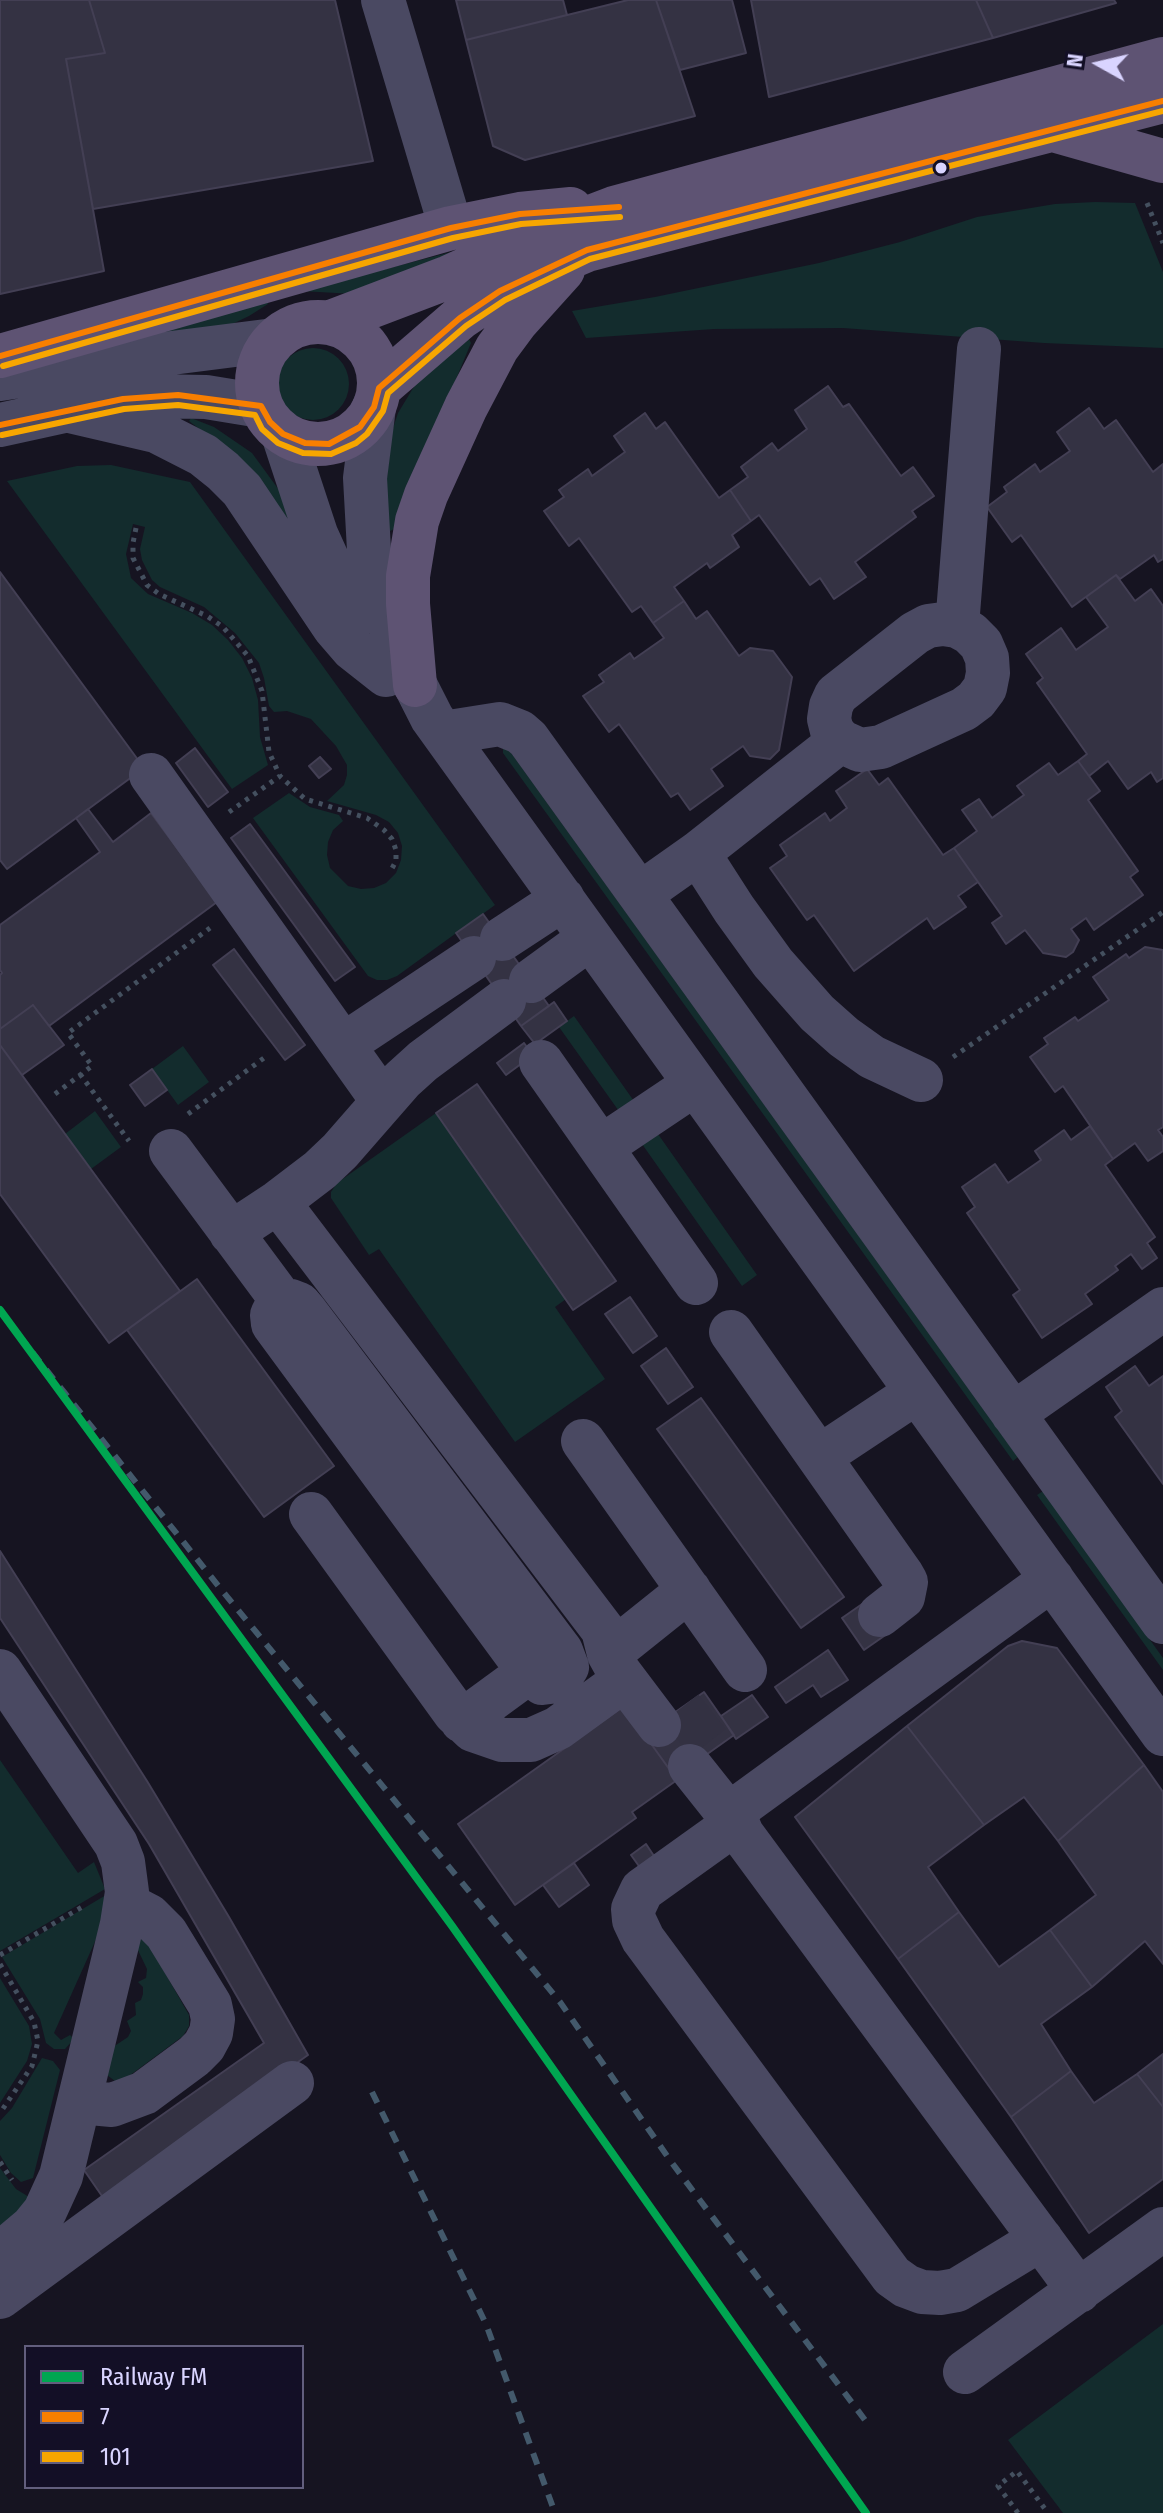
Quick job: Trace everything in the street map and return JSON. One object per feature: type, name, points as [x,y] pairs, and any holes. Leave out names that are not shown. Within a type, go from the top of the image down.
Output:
[{"type":"main road","points":[[328,323],[449,277],[530,240],[614,208],[1163,59]]},
{"type":"main road","points":[[376,397],[375,362],[369,350],[351,332],[328,323],[293,327],[274,340],[260,364],[257,392],[272,420],[305,443],[329,444],[360,427],[376,397],[460,318],[500,291],[587,250],[1163,101]]},
{"type":"main road","points":[[1054,130],[1154,178]]},
{"type":"main road","points":[[0,356],[451,228],[535,212],[614,208]]},
{"type":"main road","points":[[419,703],[408,604],[408,576],[417,521],[426,495],[497,348],[562,271],[587,250]]},
{"type":"street","points":[[383,0],[451,228]]},
{"type":"street","points":[[0,379],[274,340]]},
{"type":"street","points":[[957,626],[979,349]]},
{"type":"street","points":[[0,425],[123,399],[178,395],[206,397],[272,420],[336,582],[419,703],[1163,1734]]},
{"type":"street","points":[[376,397],[365,478],[369,550],[386,619],[419,703]]},
{"type":"street","points":[[70,411],[156,431],[203,455],[242,490],[334,627],[353,649],[419,703],[520,732],[1013,1414],[1148,1577],[1163,1622]]},
{"type":"street","points":[[928,626],[957,626],[981,644],[987,658],[985,688],[964,709],[881,747],[860,750],[840,741],[832,731],[829,719],[836,695],[915,633],[928,626]]},
{"type":"street","points":[[640,894],[698,853],[840,741]]},
{"type":"street","points":[[151,775],[382,1100]]},
{"type":"street","points":[[698,853],[773,963],[817,1013],[872,1057],[921,1080]]},
{"type":"street","points":[[343,1045],[563,899]]},
{"type":"street","points":[[231,1233],[278,1202],[340,1151],[382,1100],[423,1061],[590,938]]},
{"type":"street","points":[[541,1062],[696,1283]]},
{"type":"street","points":[[601,1147],[695,1084]]},
{"type":"street","points":[[171,1151],[283,1302],[299,1304],[305,1311],[565,1658],[567,1667],[558,1681],[542,1683],[529,1672],[462,1721]]},
{"type":"street","points":[[278,1202],[615,1651],[670,1716]]},
{"type":"street","points":[[1013,1414],[1163,1309]]},
{"type":"street","points":[[731,1332],[906,1582],[903,1597],[880,1615]]},
{"type":"street","points":[[819,1457],[917,1392]]},
{"type":"street","points":[[583,1441],[745,1670]]},
{"type":"street","points":[[311,1514],[462,1721],[487,1737],[531,1740],[558,1728],[615,1651],[689,1590]]},
{"type":"street","points":[[1041,2239],[957,2290],[922,2292],[892,2276],[643,1939],[634,1920],[633,1909],[642,1890],[1052,1579]]},
{"type":"street","points":[[0,1671],[106,1828],[123,1862],[126,1892],[79,2102],[54,2194],[32,2227],[0,2254]]},
{"type":"street","points":[[702,1758],[721,1805],[742,1812]]},
{"type":"street","points":[[742,1812],[742,1834],[1079,2291]]},
{"type":"street","points":[[79,2102],[112,2105],[144,2093],[194,2056],[211,2033],[213,2019],[210,2005],[166,1933],[126,1892]]},
{"type":"street","points":[[0,2297],[292,2083]]},
{"type":"street","points":[[965,2372],[1163,2229]]},
{"type":"path","points":[[1154,178],[1163,243]]},
{"type":"path","points":[[136,528],[133,558],[147,585],[159,594],[207,616],[248,656],[262,691],[269,752],[280,776],[305,799],[367,818],[384,830],[396,850],[396,861],[390,872]]},
{"type":"path","points":[[233,809],[280,776]]},
{"type":"path","points":[[55,1094],[92,1066],[68,1033],[243,903]]},
{"type":"path","points":[[921,1080],[1163,912]]},
{"type":"path","points":[[0,1955],[126,1892]]},
{"type":"path","points":[[0,1964],[34,2022],[38,2041],[32,2066],[0,2113]]},
{"type":"path","points":[[1018,2513],[998,2486],[1017,2471],[1048,2513]]},
{"type":"green space","points":[[1135,203],[1163,272],[1163,348],[1044,343],[843,328],[714,329],[586,338],[572,311],[819,263],[900,242],[977,217],[1055,204]]},
{"type":"green space","points":[[459,250],[354,294],[301,291]]},
{"type":"green space","points":[[267,300],[268,304],[228,326],[94,350]]},
{"type":"green space","points":[[469,339],[471,343],[394,529],[388,532],[382,523],[392,431],[398,413],[418,380]]},
{"type":"green space","points":[[306,348],[320,348],[339,358],[349,377],[349,391],[339,410],[320,420],[306,420],[287,410],[277,391],[277,377],[287,358]]},
{"type":"green space","points":[[191,418],[214,427],[252,453],[279,490],[295,533],[215,441],[189,421]]},
{"type":"green space","points":[[111,465],[190,482],[495,905],[397,976],[377,980],[368,976],[253,818],[289,793],[310,807],[339,815],[343,821],[333,830],[328,842],[330,868],[348,886],[374,888],[386,883],[396,873],[401,860],[402,846],[398,833],[389,822],[376,815],[327,801],[344,785],[347,775],[347,765],[336,746],[311,719],[287,711],[274,712],[269,706],[259,663],[235,633],[204,607],[160,587],[152,580],[140,549],[145,527],[133,524],[126,554],[131,578],[148,594],[212,625],[242,658],[252,678],[258,700],[260,737],[268,765],[232,789],[7,481],[77,466]]},
{"type":"green space","points":[[507,747],[1018,1457],[1013,1461],[503,753],[503,748]]},
{"type":"green space","points":[[574,1016],[636,1104],[621,1114],[559,1027]]},
{"type":"green space","points":[[183,1046],[209,1082],[178,1105],[152,1069]]},
{"type":"green space","points":[[95,1111],[121,1147],[91,1169],[65,1134]]},
{"type":"green space","points":[[436,1113],[566,1299],[555,1307],[605,1379],[515,1442],[379,1249],[369,1255],[331,1198],[337,1183]]},
{"type":"green space","points":[[658,1134],[757,1275],[742,1286],[642,1144]]},
{"type":"green space","points":[[1043,1491],[1163,1658],[1163,1670],[1037,1495]]},
{"type":"green space","points":[[0,1760],[78,1873],[94,1862],[105,1889],[0,1951]]},
{"type":"green space","points":[[106,1895],[102,1926],[54,2033],[61,2040],[70,2035],[74,2039],[65,2049],[54,2049],[46,2043],[40,2019],[2,1957]]},
{"type":"green space","points":[[144,1936],[189,2015],[189,2026],[183,2036],[125,2079],[115,2081],[103,2072],[113,2047],[128,2037],[131,2031],[127,2021],[136,2015],[135,2003],[141,2000],[143,1994],[143,1987],[138,1982],[146,1978],[147,1969],[135,1944]]},
{"type":"green space","points":[[0,1978],[29,2026],[32,2044],[27,2061],[0,2103]]},
{"type":"green space","points":[[42,2058],[53,2061],[60,2070],[33,2178],[21,2182],[0,2155],[0,2121],[12,2108]]},
{"type":"green space","points":[[0,2168],[16,2189],[29,2197],[26,2210],[0,2229]]},
{"type":"green space","points":[[1163,2324],[1163,2513],[1063,2513],[1008,2440]]},
{"type":"building","points":[[0,0],[89,0],[105,53],[66,59],[104,271],[0,294]]},
{"type":"building","points":[[89,0],[335,0],[373,161],[93,209],[66,59],[105,53]]},
{"type":"building","points":[[456,0],[563,0],[567,15],[466,40]]},
{"type":"building","points":[[628,0],[656,0],[695,116],[525,160],[493,146],[466,40]]},
{"type":"building","points":[[656,0],[732,0],[746,53],[680,70]]},
{"type":"building","points":[[751,0],[976,0],[993,38],[769,97]]},
{"type":"building","points":[[976,0],[1114,0],[1116,3],[993,38]]},
{"type":"building","points":[[828,386],[843,407],[849,404],[901,476],[913,467],[934,496],[912,511],[916,517],[855,562],[866,577],[834,599],[820,578],[810,585],[759,515],[751,521],[730,490],[748,477],[741,467],[772,443],[778,451],[807,429],[795,410]]},
{"type":"building","points":[[1089,408],[1104,429],[1116,420],[1153,472],[1163,464],[1163,559],[1158,562],[1154,555],[1120,579],[1116,575],[1072,607],[1021,535],[1012,542],[987,507],[1007,492],[1004,487],[1035,464],[1040,472],[1070,451],[1057,432]]},
{"type":"building","points":[[645,413],[656,429],[665,422],[719,498],[730,490],[751,521],[732,535],[739,547],[710,568],[707,563],[674,587],[684,601],[653,623],[641,606],[632,612],[579,538],[569,546],[544,511],[564,497],[559,490],[588,469],[592,476],[625,452],[614,436]]},
{"type":"building","points":[[0,572],[144,768],[7,869],[0,860]]},
{"type":"building","points":[[1116,575],[1135,601],[1151,589],[1163,606],[1163,778],[1157,782],[1151,772],[1128,789],[1108,761],[1089,776],[1078,761],[1087,754],[1037,683],[1043,678],[1026,654],[1061,628],[1076,650],[1108,627],[1086,597]]},
{"type":"building","points":[[684,601],[696,619],[707,611],[739,656],[750,648],[773,651],[792,677],[779,750],[770,759],[750,756],[743,746],[711,769],[723,786],[690,810],[678,793],[671,797],[619,724],[609,732],[583,696],[604,682],[599,675],[630,653],[634,659],[664,638],[653,623]]},
{"type":"building","points":[[195,748],[228,792],[208,807],[176,763]]},
{"type":"building","points":[[320,757],[331,769],[319,778],[309,766]]},
{"type":"building","points":[[1078,761],[1100,791],[1088,800],[1138,871],[1130,877],[1143,895],[1094,930],[1086,918],[1071,929],[1079,940],[1073,952],[1066,957],[1043,953],[1025,930],[1006,944],[992,923],[1002,916],[954,848],[977,831],[962,810],[979,799],[992,818],[1024,795],[1017,786],[1049,763],[1058,775]]},
{"type":"building","points":[[867,769],[879,785],[888,778],[943,855],[954,848],[978,882],[958,896],[966,907],[934,929],[927,918],[854,971],[814,915],[807,920],[770,868],[787,856],[780,845],[825,813],[830,821],[847,808],[836,791]]},
{"type":"building","points":[[88,809],[113,842],[151,813],[217,902],[49,1026],[33,1005],[0,1029],[0,925],[100,852],[76,818]]},
{"type":"building","points":[[250,824],[355,967],[335,981],[231,838]]},
{"type":"building","points":[[483,914],[549,1006],[521,1026],[456,933]]},
{"type":"building","points":[[1145,947],[1163,950],[1163,1127],[1158,1130],[1163,1137],[1163,1151],[1148,1161],[1135,1143],[1113,1159],[1063,1086],[1055,1092],[1030,1057],[1048,1044],[1044,1038],[1075,1017],[1078,1021],[1109,1000],[1093,977],[1126,954],[1129,958]]},
{"type":"building","points":[[234,949],[305,1045],[285,1060],[213,965]]},
{"type":"building","points":[[554,1002],[567,1021],[535,1044],[521,1026]]},
{"type":"building","points":[[33,1005],[64,1045],[22,1075],[0,1045],[0,1029]]},
{"type":"building","points":[[524,1043],[533,1055],[506,1075],[497,1063]]},
{"type":"building","points":[[0,1045],[180,1291],[109,1343],[0,1194]]},
{"type":"building","points":[[152,1069],[167,1090],[145,1106],[130,1085]]},
{"type":"building","points":[[477,1084],[616,1281],[573,1310],[436,1113]]},
{"type":"building","points":[[1090,1126],[1113,1159],[1105,1165],[1155,1237],[1147,1243],[1157,1258],[1142,1269],[1131,1254],[1115,1266],[1118,1270],[1085,1294],[1092,1304],[1042,1338],[1013,1295],[1020,1290],[967,1213],[975,1207],[962,1187],[995,1164],[1008,1183],[1041,1160],[1035,1151],[1064,1130],[1071,1140]]},
{"type":"building","points":[[197,1279],[334,1466],[264,1517],[127,1330]]},
{"type":"building","points":[[630,1297],[657,1336],[633,1353],[605,1314]]},
{"type":"building","points":[[666,1348],[693,1387],[668,1404],[641,1366]]},
{"type":"building","points":[[1135,1366],[1149,1386],[1163,1376],[1163,1484],[1115,1417],[1122,1411],[1106,1387]]},
{"type":"building","points":[[701,1398],[844,1597],[801,1628],[657,1429]]},
{"type":"building","points":[[0,1551],[147,1781],[308,2055],[104,2199],[84,2170],[264,2043],[149,1844],[0,1618]]},
{"type":"building","points":[[865,1602],[887,1634],[864,1650],[842,1618]]},
{"type":"building","points":[[1022,1641],[1057,1648],[1144,1765],[1058,1841],[1024,1797],[984,1825],[907,1726],[1008,1646]]},
{"type":"building","points":[[828,1650],[848,1680],[821,1697],[813,1685],[786,1703],[775,1687]]},
{"type":"building","points":[[704,1692],[734,1735],[675,1777],[644,1734]]},
{"type":"building","points":[[752,1695],[768,1717],[736,1739],[721,1716]]},
{"type":"building","points":[[624,1706],[677,1780],[632,1812],[636,1818],[515,1905],[458,1824]]},
{"type":"building","points":[[907,1726],[984,1825],[928,1867],[959,1912],[898,1959],[795,1817]]},
{"type":"building","points":[[1144,1765],[1163,1792],[1163,1964],[1145,1941],[1092,1987],[1050,1930],[1096,1895],[1058,1841]]},
{"type":"building","points":[[646,1844],[656,1859],[641,1869],[631,1855]]},
{"type":"building","points":[[574,1863],[589,1885],[559,1907],[543,1885]]},
{"type":"building","points":[[959,1912],[999,1967],[1050,1930],[1092,1987],[1041,2024],[1071,2071],[1011,2117],[898,1959]]},
{"type":"building","points":[[1163,2054],[1163,2107],[1137,2074]]},
{"type":"building","points":[[1071,2071],[1094,2103],[1137,2074],[1163,2107],[1163,2179],[1089,2233],[1011,2117]]},
{"type":"tunnel","points":[[681,1708],[714,1750]]},
{"type":"railway","points":[[5,1318],[220,1588],[560,2002],[672,2163],[868,2424]]},
{"type":"railway","points":[[372,2092],[486,2324],[555,2513]]},
{"type":"rail line","name":"FM","points":[[0,1310],[452,1926],[866,2513]]},
{"type":"transit line","name":"7","points":[[0,425],[123,399],[178,395],[261,406],[270,422],[283,434],[305,443],[329,444],[360,427],[374,407],[379,388],[460,318],[500,291],[587,250],[1163,101]]},
{"type":"transit line","name":"101","points":[[2,435],[124,409],[178,405],[255,415],[262,429],[278,443],[303,453],[331,454],[356,443],[367,434],[383,411],[388,393],[466,326],[505,300],[590,259],[1163,111]]},
{"type":"transit line","name":"7","points":[[0,356],[451,228],[520,214],[619,207]]},
{"type":"transit line","name":"101","points":[[3,366],[453,238],[521,224],[620,217]]}]
